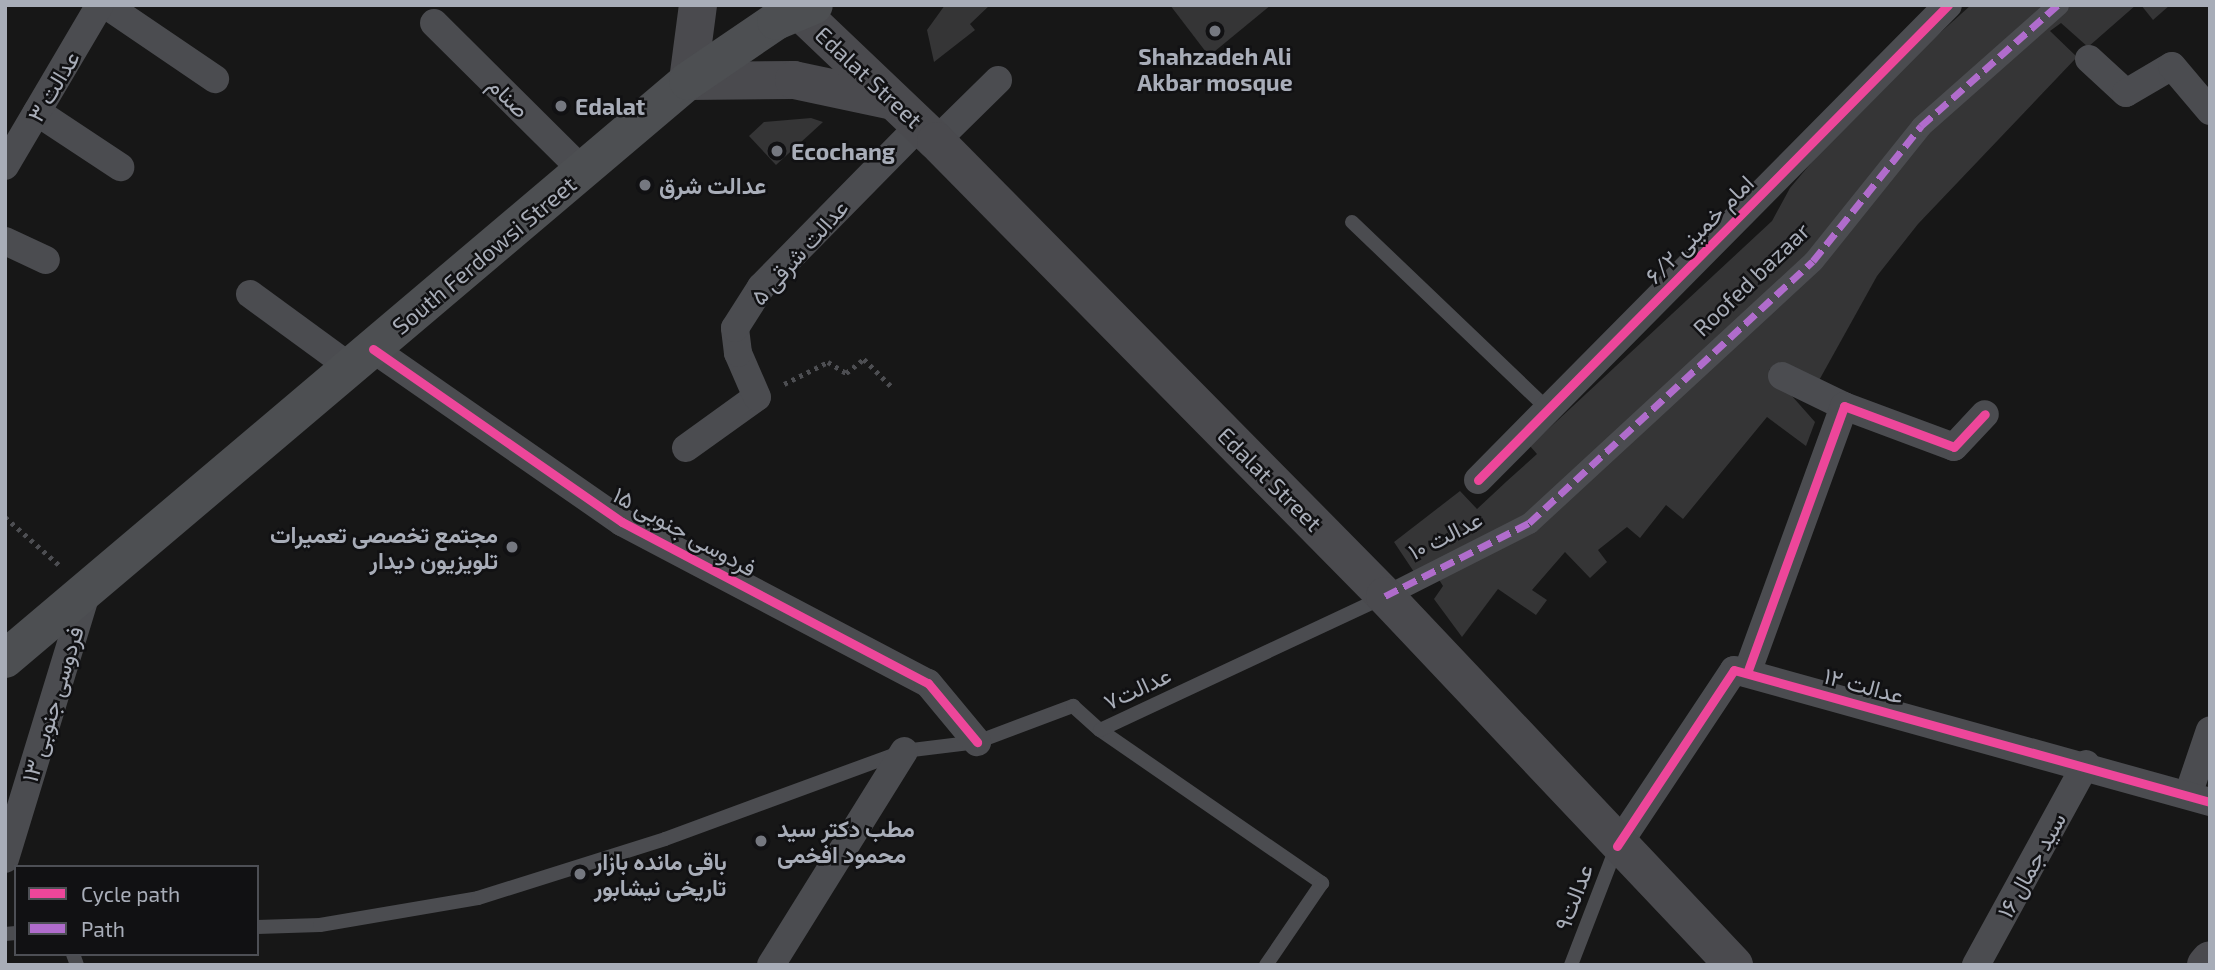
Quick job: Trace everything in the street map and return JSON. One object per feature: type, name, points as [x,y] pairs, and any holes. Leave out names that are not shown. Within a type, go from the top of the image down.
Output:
[{"type":"main road","points":[[698,5],[688,81],[794,80],[918,123]]},
{"type":"main road","name":"South Ferdowsi Street","points":[[5,659],[584,172],[688,81],[793,10]]},
{"type":"main road","name":"Edalat Street","points":[[793,10],[918,123],[1385,596],[1617,846],[1734,965]]},
{"type":"main road","points":[[2206,965],[2210,960]]},
{"type":"street","name":"عدالت ۳","points":[[5,166],[13,132],[37,111],[100,5]]},
{"type":"street","points":[[106,5],[215,79]]},
{"type":"street","name":"امام خمینی ۶/۲","points":[[1478,480],[1948,5]]},
{"type":"street","name":"Roofed bazaar","points":[[1529,523],[1813,261],[1920,126],[2058,5]]},
{"type":"street","name":"صنام","points":[[434,23],[584,172]]},
{"type":"street","points":[[2089,59],[2126,93],[2172,66],[2210,111]]},
{"type":"street","points":[[918,123],[998,80]]},
{"type":"street","points":[[37,111],[120,167]]},
{"type":"street","name":"عدالت شرقی ۵","points":[[757,397],[738,353],[735,328],[761,287],[918,123]]},
{"type":"street","points":[[5,241],[46,260]]},
{"type":"street","name":"فردوسی جنوبی ۱۵","points":[[250,294],[362,358],[622,522],[928,683],[977,742]]},
{"type":"street","points":[[1782,376],[1844,405],[1954,447],[1985,414]]},
{"type":"street","points":[[686,448],[757,397]]},
{"type":"street","points":[[1617,846],[1734,670],[1747,673],[1844,405]]},
{"type":"street","name":"عدالت ۱۰","points":[[1385,596],[1529,523]]},
{"type":"street","name":"فردوسی جنوبی ۱۳","points":[[5,859],[87,590]]},
{"type":"street","name":"عدالت ۱۲","points":[[1747,673],[2199,797]]},
{"type":"street","points":[[2199,797],[2210,730]]},
{"type":"street","points":[[771,965],[904,751]]},
{"type":"street","name":"سید جمال ۱۶","points":[[1976,965],[2086,764]]},
{"type":"lane","points":[[1352,222],[1548,409]]},
{"type":"lane","name":"عدالت۷","points":[[259,927],[320,925],[478,898],[665,839],[904,751],[977,742],[1073,706],[1100,730],[1385,596]]},
{"type":"lane","points":[[1100,730],[1322,883],[1266,965]]},
{"type":"lane","name":"عدالت۹","points":[[1571,965],[1617,846]]},
{"type":"path","points":[[757,397],[828,362],[846,373],[864,359],[894,389]]},
{"type":"path","points":[[5,517],[87,590]]},
{"type":"building","points":[[945,5],[990,5],[970,24],[975,30],[934,62],[927,30]]},
{"type":"building","name":"Shahzadeh Ali Akbar mosque","points":[[1170,5],[1271,5],[1209,56]]},
{"type":"building","points":[[1971,5],[2136,5],[2088,47],[2061,23],[2050,31],[2077,57],[1918,224],[1877,276],[1817,384],[1775,364],[1769,370],[1815,422],[1806,446],[1767,417],[1683,519],[1666,505],[1640,538],[1627,527],[1598,550],[1607,562],[1590,578],[1565,552],[1532,590],[1547,600],[1536,615],[1498,589],[1462,637],[1434,599],[1443,586],[1429,564],[1414,572],[1394,542],[1460,491],[1477,509],[1537,454],[1530,446],[1772,221],[1790,188],[1862,103]]},
{"type":"building","points":[[2141,5],[2170,5],[2153,20]]},
{"type":"building","name":"Ecochang","points":[[811,118],[823,122],[776,165],[749,136],[764,122]]},
{"type":"marked path","points":[[1385,596],[1529,523],[1813,261],[1921,126],[2058,5]]},
{"type":"cycle path","points":[[1478,480],[1948,5]]},
{"type":"cycle path","points":[[373,349],[622,522],[928,683],[977,742]]},
{"type":"cycle path","points":[[1747,673],[1844,406],[1954,447],[1985,414]]},
{"type":"cycle path","points":[[1617,846],[1734,670],[2210,802]]},
{"type":"place","name":"Shahzadeh Ali Akbar mosque","points":[[1215,31]]},
{"type":"place","name":"Edalat","points":[[561,106]]},
{"type":"place","name":"Ecochang","points":[[777,151]]},
{"type":"place","name":"عدالت شرق","points":[[645,185]]},
{"type":"place","name":"مجتمع تخصصی تعمیرات تلویزیون دیدار","points":[[512,547]]},
{"type":"place","name":"مطب دکتر سید محمود افخمی","points":[[761,841]]},
{"type":"place","name":"باقی مانده بازار تاریخی نیشابور","points":[[580,874]]}]
